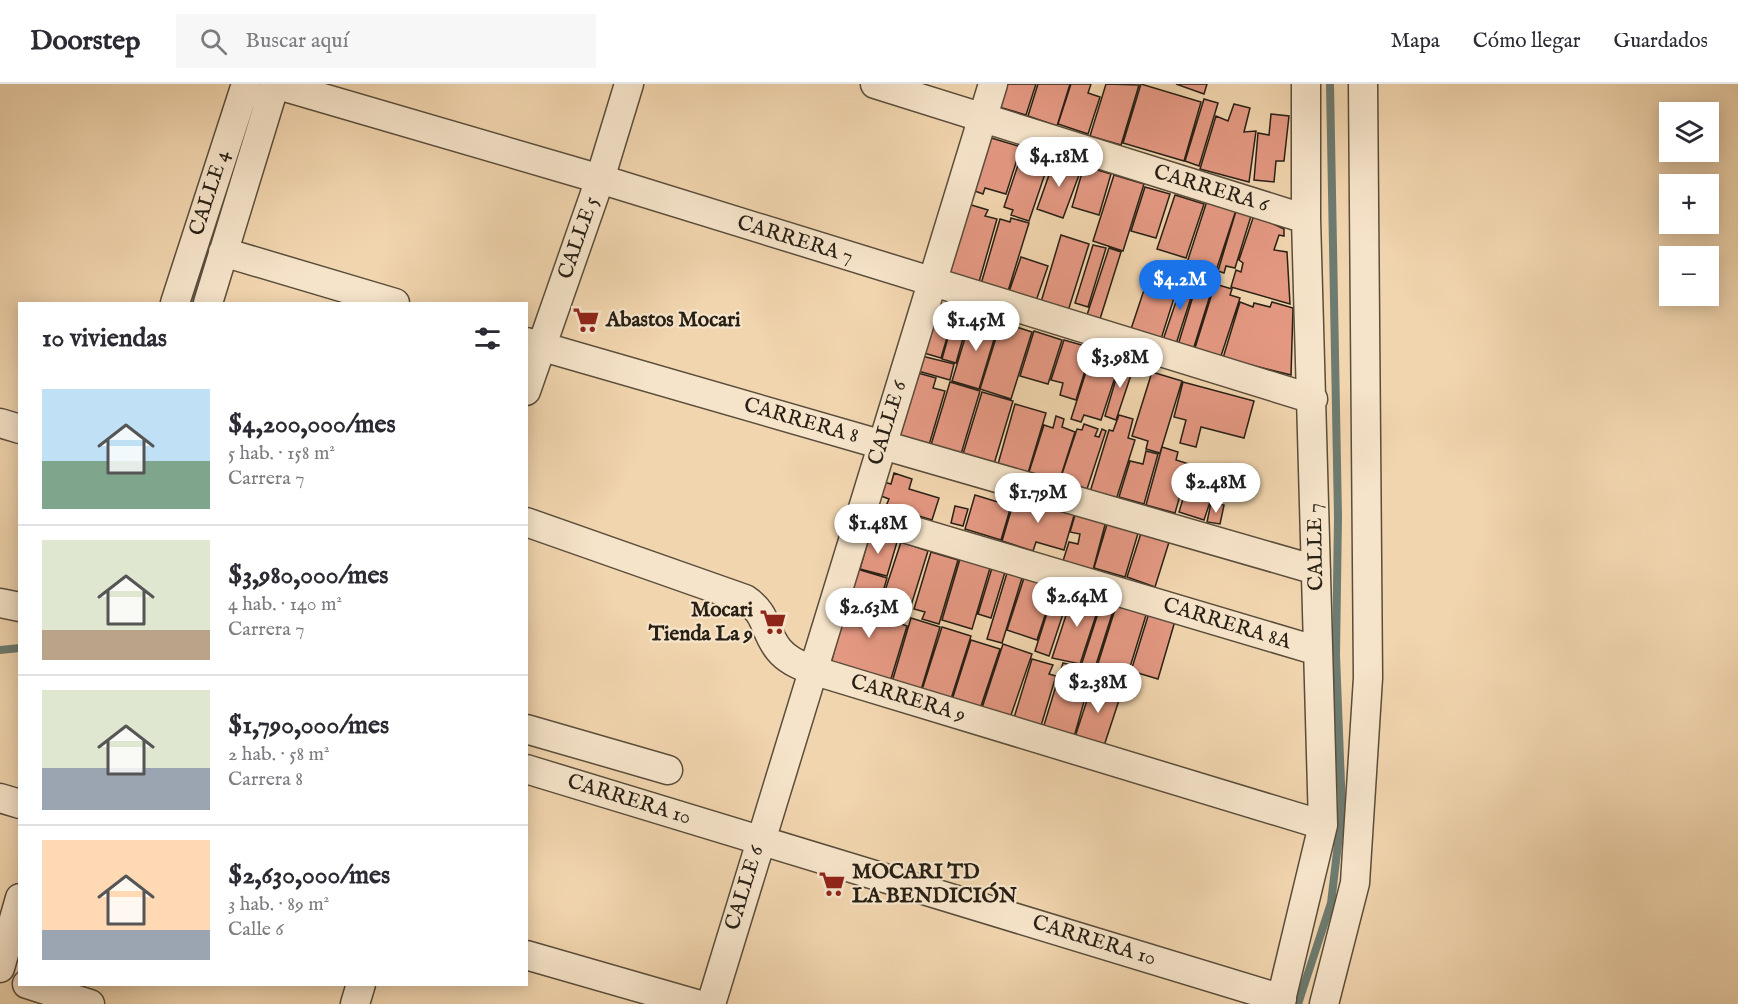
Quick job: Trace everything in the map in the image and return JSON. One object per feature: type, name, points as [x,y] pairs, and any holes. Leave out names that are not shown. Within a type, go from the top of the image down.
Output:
[{"type":"street","name":"CALLE 4","points":[[175,302],[246,84]]},
{"type":"street","name":"CALLE 4","points":[[208,302],[275,84]]},
{"type":"street","name":"CARRERA 7","points":[[275,84],[600,179],[1313,399]]},
{"type":"street","name":"CALLE 5","points":[[528,379],[534,344],[600,179],[629,84]]},
{"type":"street","name":"CARRERA 6","points":[[875,84],[1306,219]]},
{"type":"street","name":"CALLE 6","points":[[711,1004],[993,84]]},
{"type":"street","name":"CALLE 7","points":[[1281,1001],[1323,825],[1313,399],[1306,219],[1306,84]]},
{"type":"street","points":[[1324,1004],[1354,883],[1368,678],[1363,84]]},
{"type":"street","points":[[223,252],[392,302]]},
{"type":"street","name":"CARRERA 8","points":[[534,344],[1316,570]]},
{"type":"street","points":[[0,423],[18,428]]},
{"type":"street","name":"CARRERA 8A","points":[[860,515],[1318,651]]},
{"type":"street","name":"CARRERA 9","points":[[528,523],[745,599],[759,609],[778,650],[791,661],[812,670],[1323,825]]},
{"type":"street","points":[[0,603],[18,607]]},
{"type":"street","name":"CARRERA 10","points":[[528,730],[668,770]]},
{"type":"street","name":"CARRERA 10","points":[[528,770],[760,839],[1281,1001]]},
{"type":"street","points":[[0,798],[18,803]]},
{"type":"street","points":[[0,968],[18,905]]},
{"type":"street","points":[[528,956],[696,1004]]},
{"type":"street","points":[[0,975],[18,981]]},
{"type":"street","points":[[33,986],[90,1004]]},
{"type":"street","points":[[355,1004],[360,986]]},
{"type":"building","points":[[1006,84],[1036,84],[1026,115],[999,107]]},
{"type":"building","points":[[1038,84],[1070,84],[1057,126],[1028,116]]},
{"type":"building","points":[[1071,84],[1091,84],[1088,93],[1100,97],[1088,134],[1058,124]]},
{"type":"building","points":[[1106,84],[1139,85],[1121,145],[1090,136]]},
{"type":"building","points":[[1141,84],[1201,102],[1184,161],[1123,143]]},
{"type":"building","points":[[1176,84],[1207,84],[1204,94]]},
{"type":"building","points":[[1204,99],[1218,103],[1199,166],[1185,161]]},
{"type":"building","points":[[1234,104],[1250,108],[1244,132],[1256,131],[1249,182],[1200,169],[1216,116],[1228,121]]},
{"type":"building","points":[[1271,114],[1289,116],[1284,161],[1276,161],[1274,182],[1254,180],[1258,133],[1269,135]]},
{"type":"building","points":[[988,137],[1021,147],[1006,194],[985,188],[983,194],[972,190]]},
{"type":"building","points":[[1023,150],[1050,159],[1029,221],[1011,215],[1013,210],[1004,207]]},
{"type":"building","points":[[1055,158],[1082,167],[1063,218],[1037,209]]},
{"type":"building","points":[[1084,166],[1111,174],[1099,215],[1072,207]]},
{"type":"building","points":[[1114,175],[1144,184],[1123,251],[1093,241]]},
{"type":"building","points":[[1145,187],[1170,194],[1156,238],[1131,231]]},
{"type":"building","points":[[1175,195],[1204,204],[1186,258],[1157,249]]},
{"type":"building","points":[[1207,201],[1236,210],[1213,280],[1184,272]]},
{"type":"building","points":[[968,204],[988,210],[985,216],[997,219],[979,282],[949,273]]},
{"type":"building","points":[[1236,211],[1251,216],[1235,268],[1226,266],[1224,273],[1218,271]]},
{"type":"building","points":[[1254,215],[1284,229],[1284,236],[1279,235],[1274,250],[1287,252],[1290,304],[1231,287],[1236,270],[1241,272],[1243,263],[1239,260]]},
{"type":"building","points":[[1011,218],[1029,223],[1008,291],[981,284],[1000,219],[1010,222]]},
{"type":"building","points":[[1061,235],[1089,244],[1068,311],[1041,302]]},
{"type":"building","points":[[1093,245],[1106,248],[1088,307],[1075,303]]},
{"type":"building","points":[[1109,248],[1121,252],[1100,319],[1087,315]]},
{"type":"building","points":[[1021,257],[1048,266],[1036,301],[1009,292]]},
{"type":"building","points":[[1153,263],[1182,273],[1161,339],[1131,329]]},
{"type":"building","points":[[1184,278],[1196,282],[1176,344],[1163,340]]},
{"type":"building","points":[[1198,280],[1213,286],[1193,350],[1178,345]]},
{"type":"building","points":[[1215,284],[1232,289],[1230,295],[1240,298],[1220,359],[1194,351]]},
{"type":"building","points":[[1240,302],[1253,307],[1254,303],[1270,307],[1272,302],[1293,308],[1291,375],[1223,358]]},
{"type":"building","points":[[937,309],[954,314],[941,358],[924,353]]},
{"type":"building","points":[[955,313],[969,317],[956,363],[942,359]]},
{"type":"building","points":[[972,315],[999,323],[979,389],[952,381]]},
{"type":"building","points":[[1001,322],[1032,332],[1011,399],[980,389]]},
{"type":"building","points":[[1034,331],[1062,340],[1048,384],[1020,376]]},
{"type":"building","points":[[1064,340],[1092,348],[1076,400],[1060,395],[1063,383],[1051,380]]},
{"type":"building","points":[[1093,350],[1121,359],[1101,420],[1084,415],[1081,422],[1071,419]]},
{"type":"building","points":[[922,356],[954,364],[950,380],[918,371]]},
{"type":"building","points":[[1122,359],[1135,363],[1116,420],[1105,416]]},
{"type":"building","points":[[1152,372],[1182,381],[1160,453],[1146,449],[1148,441],[1132,436]]},
{"type":"building","points":[[918,373],[936,378],[933,388],[945,391],[929,445],[900,436]]},
{"type":"building","points":[[950,382],[980,391],[961,454],[931,445]]},
{"type":"building","points":[[1183,382],[1254,401],[1244,438],[1201,427],[1196,447],[1180,443],[1186,420],[1174,417]]},
{"type":"building","points":[[982,392],[1013,401],[994,464],[963,454]]},
{"type":"building","points":[[1015,404],[1046,413],[1028,473],[998,464]]},
{"type":"building","points":[[1119,415],[1133,419],[1128,438],[1135,440],[1116,500],[1090,492],[1109,430],[1113,431]]},
{"type":"building","points":[[1056,416],[1064,419],[1062,427],[1075,432],[1059,482],[1029,472],[1044,425],[1053,428]]},
{"type":"building","points":[[1084,424],[1098,429],[1095,436],[1099,437],[1102,429],[1106,431],[1087,489],[1060,480],[1077,429],[1082,430]]},
{"type":"building","points":[[1162,447],[1178,452],[1176,460],[1189,464],[1175,513],[1146,505]]},
{"type":"building","points":[[1146,451],[1158,454],[1144,504],[1119,497],[1130,461],[1143,464]]},
{"type":"building","points":[[894,473],[912,479],[909,489],[939,498],[932,520],[886,506],[889,499],[881,496],[884,482],[891,484]]},
{"type":"building","points":[[1191,473],[1217,481],[1204,520],[1179,512]]},
{"type":"building","points":[[1016,494],[1075,512],[1064,550],[1036,542],[1033,551],[1002,541]]},
{"type":"building","points":[[975,495],[1011,506],[1001,540],[965,529]]},
{"type":"building","points":[[1211,503],[1224,505],[1220,524],[1207,522]]},
{"type":"building","points":[[955,506],[968,509],[963,526],[951,523]]},
{"type":"building","points":[[1076,512],[1106,521],[1093,570],[1063,561],[1069,542],[1078,544],[1080,534],[1070,532]]},
{"type":"building","points":[[1108,521],[1139,530],[1125,577],[1094,568]]},
{"type":"building","points":[[1142,530],[1170,539],[1155,587],[1127,577]]},
{"type":"building","points":[[870,534],[897,542],[887,576],[860,569]]},
{"type":"building","points":[[901,542],[928,551],[909,612],[881,603]]},
{"type":"building","points":[[931,552],[958,560],[939,624],[922,619],[925,612],[914,609]]},
{"type":"building","points":[[960,559],[990,568],[972,629],[942,620]]},
{"type":"building","points":[[992,568],[1005,572],[991,618],[978,614]]},
{"type":"building","points":[[857,569],[887,578],[880,602],[850,594]]},
{"type":"building","points":[[1007,573],[1022,578],[1002,643],[987,639]]},
{"type":"building","points":[[1024,578],[1054,588],[1037,640],[1007,630]]},
{"type":"building","points":[[1056,585],[1071,590],[1049,656],[1035,651]]},
{"type":"building","points":[[1086,591],[1102,597],[1080,664],[1052,658],[1073,594],[1084,598]]},
{"type":"building","points":[[848,595],[895,609],[892,621],[907,626],[890,682],[831,664]]},
{"type":"building","points":[[1117,603],[1147,612],[1126,680],[1096,670]]},
{"type":"building","points":[[1101,604],[1114,608],[1094,671],[1081,666]]},
{"type":"building","points":[[1149,613],[1175,621],[1158,679],[1131,671]]},
{"type":"building","points":[[911,618],[940,627],[921,690],[892,682]]},
{"type":"building","points":[[942,627],[971,636],[950,702],[921,693]]},
{"type":"building","points":[[971,640],[1000,649],[980,709],[952,700]]},
{"type":"building","points":[[1003,644],[1032,654],[1010,718],[982,708]]},
{"type":"building","points":[[1032,659],[1053,665],[1049,674],[1056,676],[1040,729],[1013,721]]},
{"type":"building","points":[[1063,663],[1079,667],[1076,680],[1089,684],[1072,744],[1041,735]]},
{"type":"building","points":[[1095,676],[1124,685],[1102,752],[1073,743]]},
{"type":"waterway","points":[[1298,1004],[1331,903],[1342,810],[1336,655],[1338,517],[1330,84]]},
{"type":"waterway","points":[[193,302],[215,233]]},
{"type":"waterway","points":[[0,650],[18,648]]},
{"type":"place","name":"Abastos Mocari","points":[[586,320]]},
{"type":"place","name":"Mocari Tienda La 9","points":[[773,622]]},
{"type":"place","name":"MOCARI TD LA BENDICIÓN","points":[[832,884]]}]
